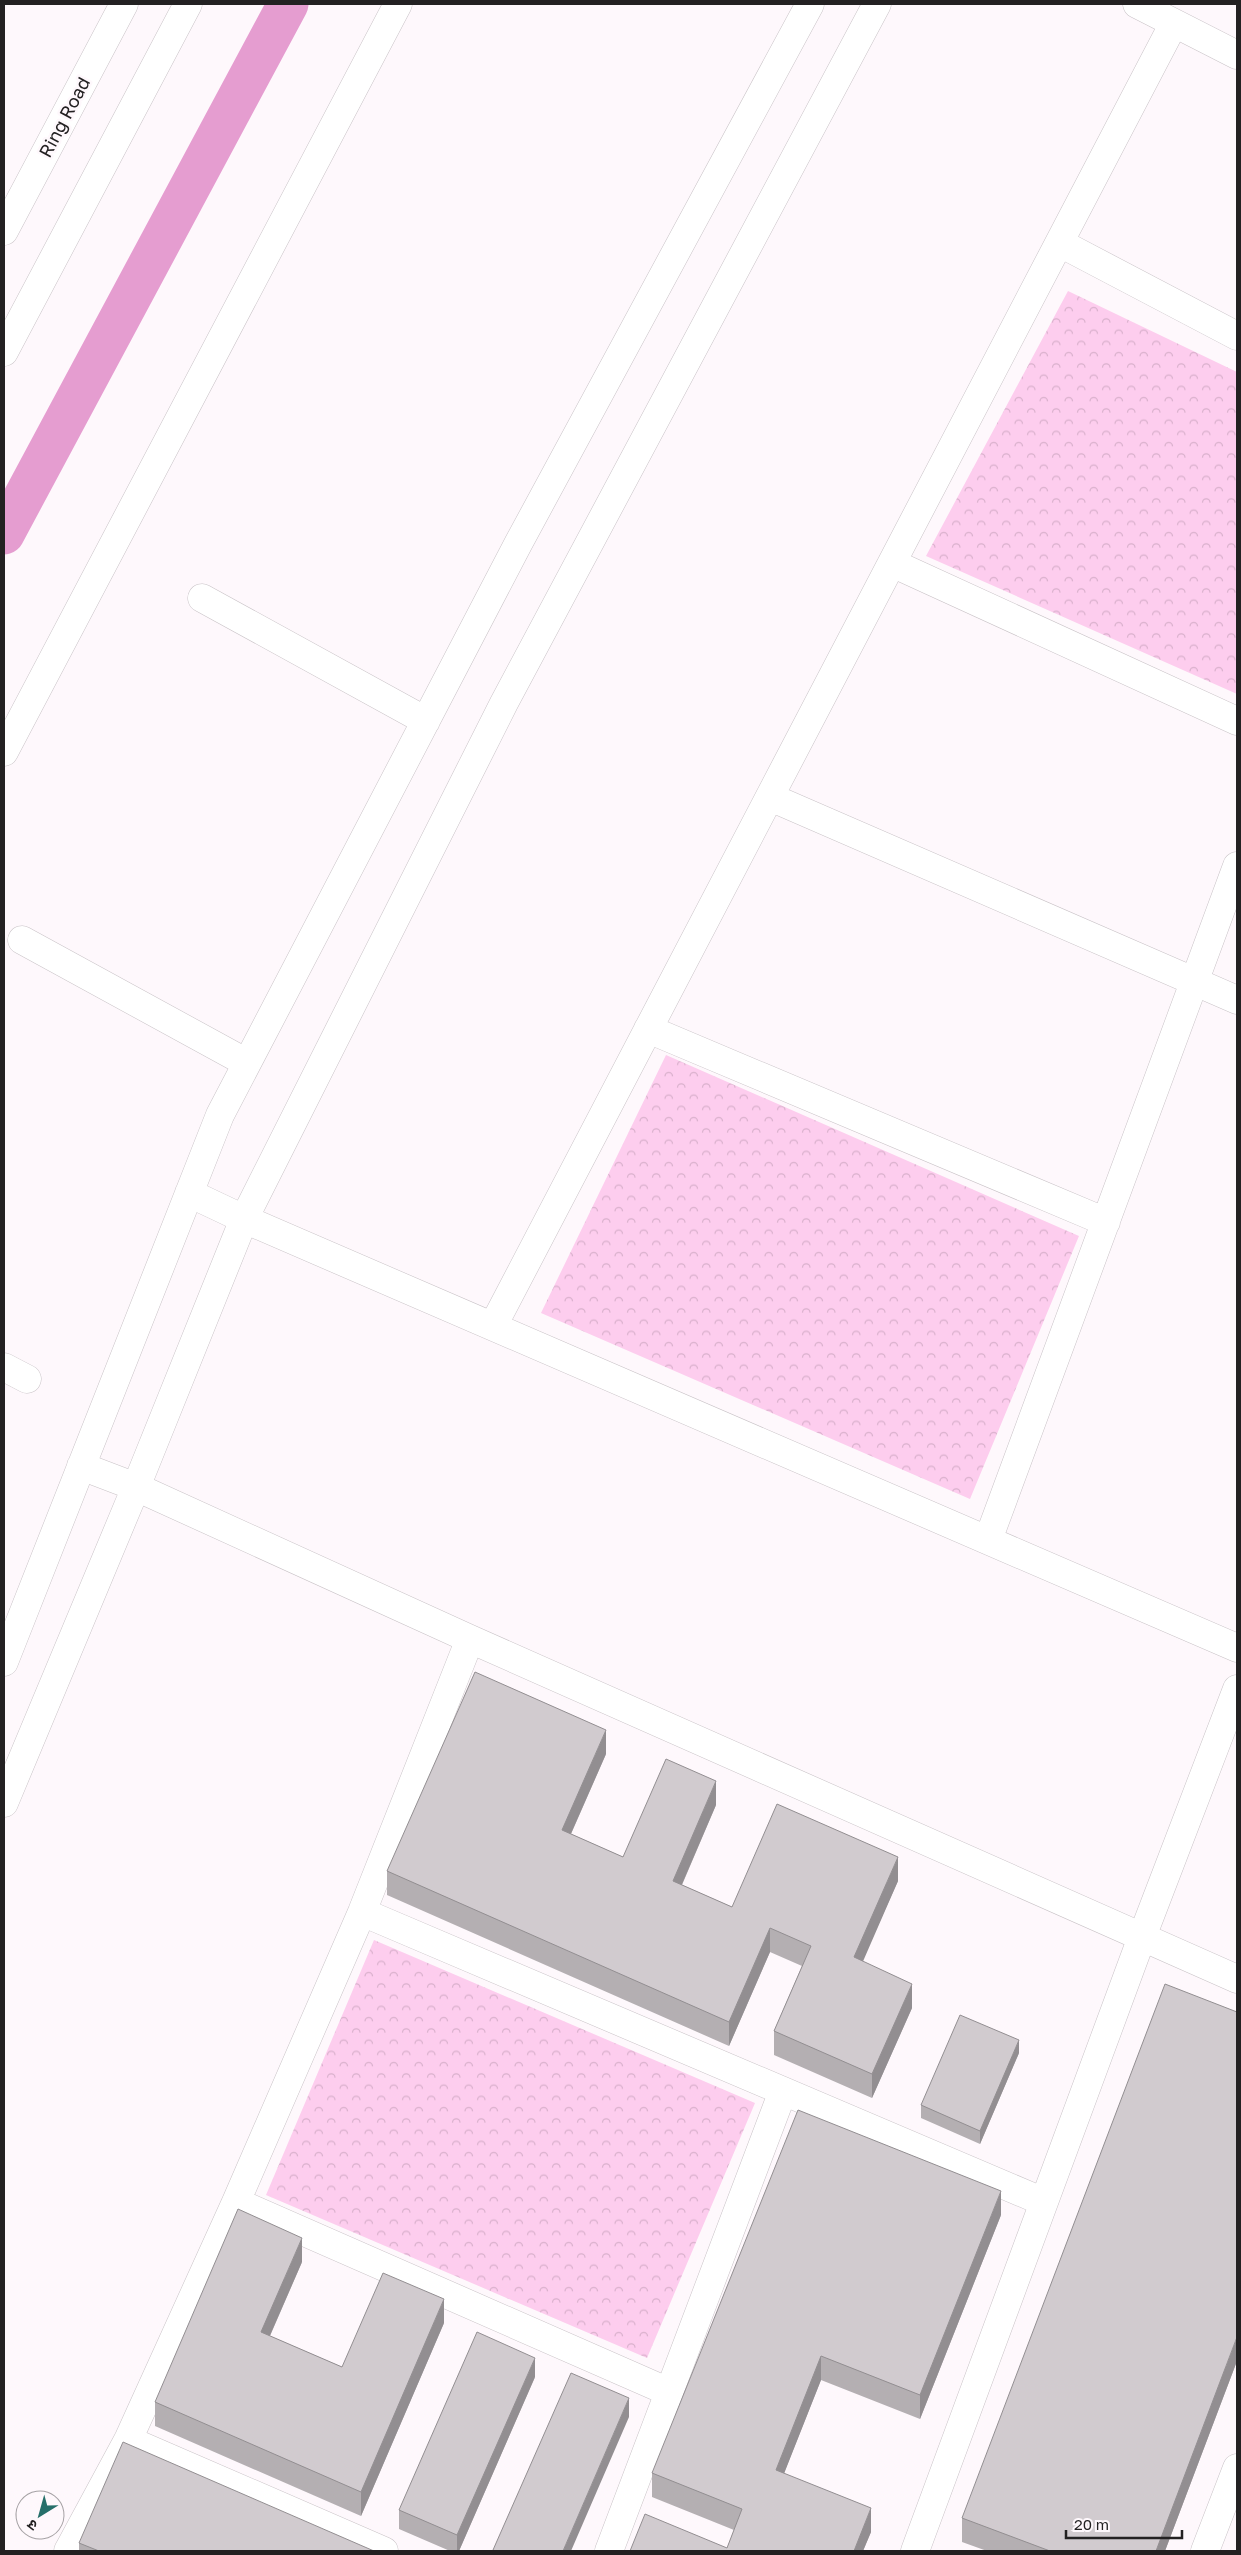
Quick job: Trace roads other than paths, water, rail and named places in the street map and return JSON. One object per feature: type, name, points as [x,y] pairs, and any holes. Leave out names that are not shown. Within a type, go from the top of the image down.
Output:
[{"type":"street","name":"Ring Road","points":[[4,231],[124,4]]},
{"type":"street","points":[[4,352],[188,4]]},
{"type":"street","points":[[4,752],[398,4]]},
{"type":"street","points":[[4,1662],[220,1115],[518,544],[810,4]]},
{"type":"street","points":[[4,1803],[136,1487],[244,1219],[504,703],[877,4]]},
{"type":"street","points":[[1138,4],[1237,55]]},
{"type":"street","points":[[493,1326],[1174,23]]},
{"type":"street","points":[[1060,243],[1237,336]]},
{"type":"street","points":[[892,563],[1237,721]]},
{"type":"street","points":[[202,598],[426,720]]},
{"type":"street","points":[[770,797],[1237,1000]]},
{"type":"street","points":[[988,1540],[1237,866]]},
{"type":"street","points":[[22,940],[247,1063]]},
{"type":"street","points":[[648,1029],[1106,1222]]},
{"type":"street","points":[[189,1193],[244,1219],[1237,1648]]},
{"type":"street","points":[[81,1466],[136,1487],[470,1639],[1237,1979]]},
{"type":"street","points":[[68,2551],[128,2440],[236,2202],[362,1912],[470,1639]]},
{"type":"street","points":[[915,2551],[1142,1937],[1237,1690]]},
{"type":"street","points":[[362,1912],[1044,2202]]},
{"type":"street","points":[[609,2551],[783,2091]]},
{"type":"street","points":[[236,2202],[669,2392]]},
{"type":"street","points":[[128,2440],[384,2551]]},
{"type":"street","points":[[1205,2551],[1237,2468]]},
{"type":"waterway","points":[[4,534],[288,4]]}]
